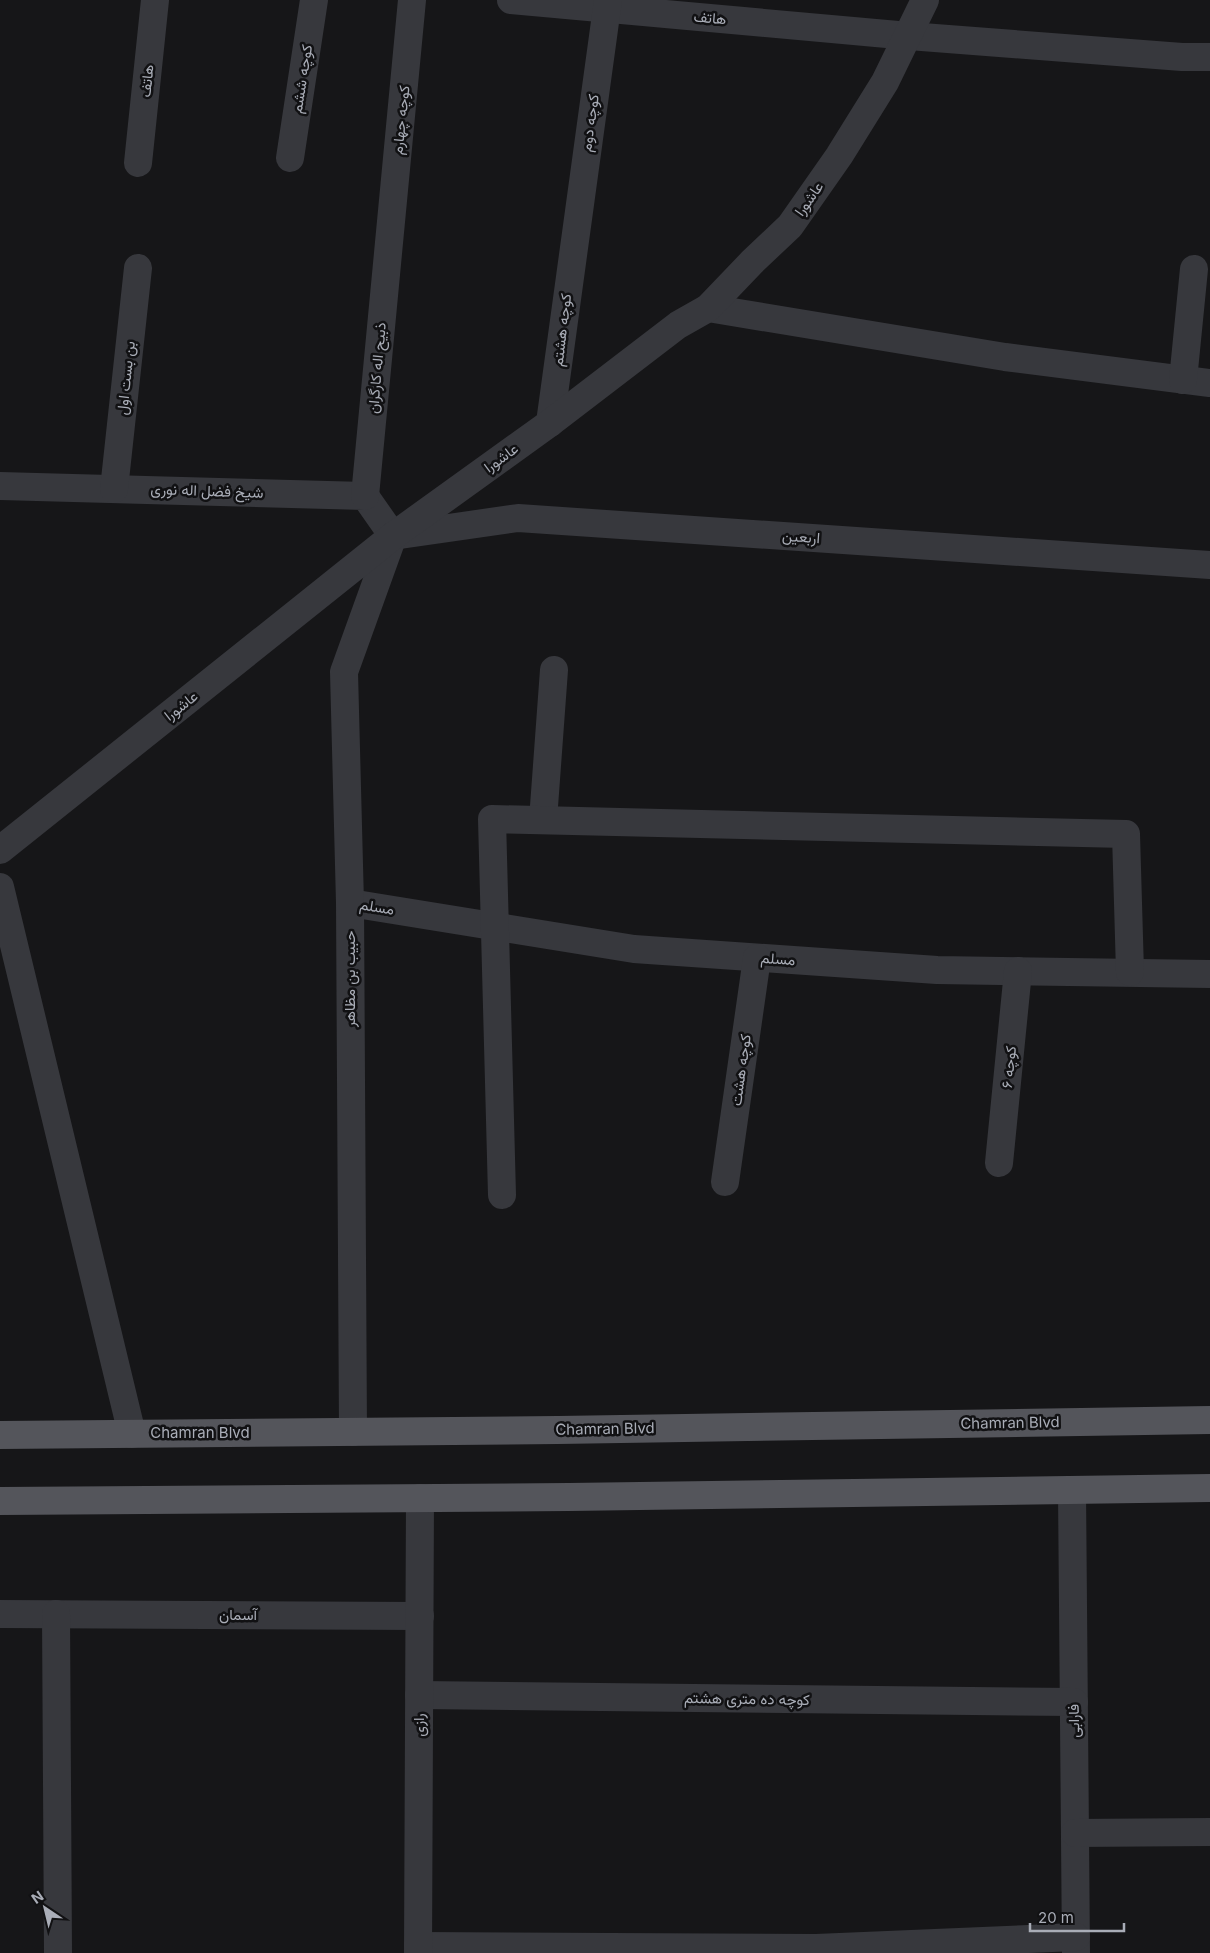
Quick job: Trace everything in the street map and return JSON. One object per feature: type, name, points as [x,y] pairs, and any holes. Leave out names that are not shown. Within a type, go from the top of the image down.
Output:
[{"type":"main road","name":"Chamran Blvd","points":[[0,1434],[558,1430],[1210,1420]]},
{"type":"main road","points":[[0,1502],[1210,1488]]},
{"type":"street","name":"هاتف","points":[[138,163],[155,0]]},
{"type":"street","name":"کوچه ششم","points":[[290,158],[314,0]]},
{"type":"street","name":"کوچه چهارم","points":[[389,240],[412,0]]},
{"type":"street","name":"هاتف","points":[[511,0],[607,4],[909,36],[1182,57],[1210,57]]},
{"type":"street","name":"عاشورا","points":[[0,850],[393,536],[550,423],[678,325],[708,308],[790,226],[844,148],[885,82],[926,0]]},
{"type":"street","name":"کوچه دوم","points":[[574,238],[607,4]]},
{"type":"street","name":"کوچه هشتم","points":[[550,423],[574,238]]},
{"type":"street","name":"ذبیح اله کارگران","points":[[365,496],[389,240]]},
{"type":"street","name":"بن بست اول","points":[[114,489],[138,268]]},
{"type":"street","points":[[1183,380],[1194,269]]},
{"type":"street","points":[[708,308],[1004,357],[1210,383]]},
{"type":"street","name":"شیخ فضل اله نوری","points":[[0,486],[365,496]]},
{"type":"street","points":[[365,496],[393,536]]},
{"type":"street","name":"اربعین","points":[[393,536],[518,518],[1210,565]]},
{"type":"street","name":"حبیب بن مظاهر","points":[[353,1432],[350,903],[344,672],[393,536]]},
{"type":"street","points":[[543,820],[554,670]]},
{"type":"street","points":[[502,1195],[492,819],[1126,834],[1130,972]]},
{"type":"street","points":[[0,887],[132,1434]]},
{"type":"street","name":"مسلم","points":[[350,903],[634,949],[937,970],[1210,974]]},
{"type":"street","name":"کوچه هشت","points":[[725,1182],[757,958]]},
{"type":"street","name":"کوچه ۶","points":[[999,1163],[1018,971]]},
{"type":"street","name":"فارابی","points":[[1072,1490],[1076,1945]]},
{"type":"street","name":"رازی","points":[[418,1949],[420,1498]]},
{"type":"street","name":"آسمان","points":[[0,1614],[420,1616]]},
{"type":"street","points":[[56,1614],[58,1953]]},
{"type":"street","name":"کوچه ده متری هشتم","points":[[419,1695],[1074,1702]]},
{"type":"street","points":[[1075,1833],[1210,1832]]},
{"type":"street","points":[[418,1949],[1076,1945]]}]
